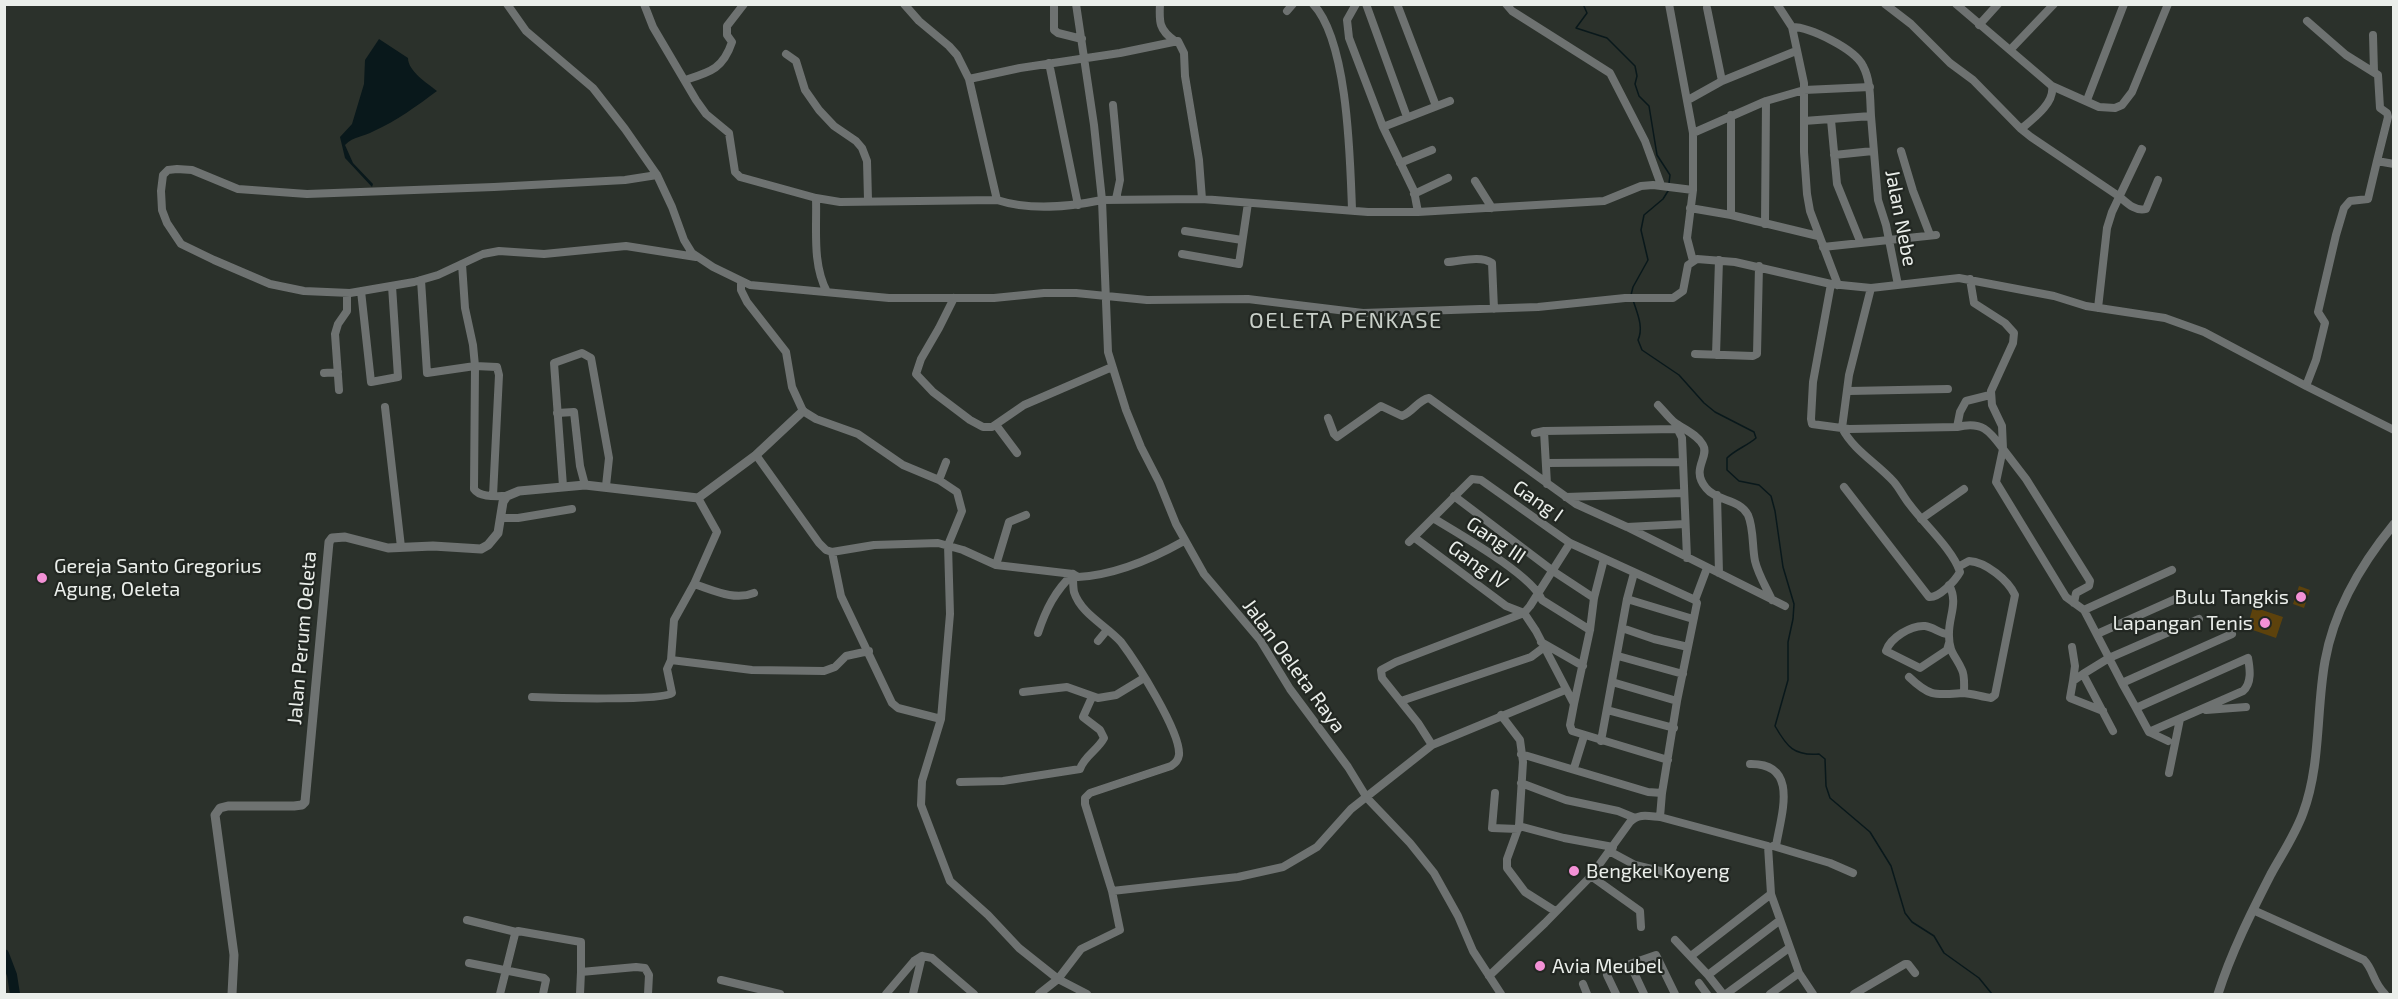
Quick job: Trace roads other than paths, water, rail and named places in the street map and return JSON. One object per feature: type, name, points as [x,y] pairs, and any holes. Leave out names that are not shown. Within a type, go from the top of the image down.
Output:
[{"type":"street","points":[[507,4],[526,31],[593,88],[657,175],[684,240],[698,258]]},
{"type":"street","points":[[644,4],[653,27],[706,114],[729,133],[738,176],[816,198],[840,202],[997,200],[1026,206],[1078,205],[1116,199],[1202,199],[1368,212],[1418,212],[1605,201],[1641,186],[1664,185],[1693,190]]},
{"type":"street","points":[[685,80],[710,71],[724,62],[732,42],[727,35],[727,26],[744,4]]},
{"type":"street","points":[[904,4],[919,21],[953,50],[969,79],[997,200]]},
{"type":"street","points":[[1054,4],[1053,26],[1056,32],[1082,39]]},
{"type":"street","name":"Jalan Oeleta Raya","points":[[1076,4],[1102,200],[1107,343],[1112,367],[1141,447],[1159,482],[1184,541],[1212,584],[1260,640],[1290,689],[1348,767],[1367,798],[1410,843],[1430,868],[1501,994]]},
{"type":"street","points":[[1160,4],[1161,28],[1175,41],[1181,43],[1184,53],[1185,76],[1199,160],[1202,199]]},
{"type":"street","points":[[1287,11],[1293,4]]},
{"type":"street","points":[[1313,4],[1327,26],[1341,78],[1352,209]]},
{"type":"street","points":[[1356,4],[1347,20],[1347,28],[1383,127],[1414,194],[1418,212]]},
{"type":"street","points":[[1366,4],[1407,117]]},
{"type":"street","points":[[1396,4],[1436,106]]},
{"type":"street","points":[[1506,4],[1512,11],[1610,73],[1646,141],[1664,185]]},
{"type":"street","points":[[1670,4],[1693,132],[1693,190],[1687,238],[1693,261]]},
{"type":"street","points":[[1777,4],[1792,27],[1804,90],[1803,121],[1807,194],[1834,285],[1813,382],[1811,422],[1814,426],[1842,428],[1957,427],[1970,424],[1991,434],[2026,479],[2090,581],[2088,586],[2076,593],[2074,603]]},
{"type":"street","points":[[1885,4],[1911,24],[1950,63],[1973,80],[2022,129],[2047,149],[2120,196],[2130,206],[2144,210],[2158,180]]},
{"type":"street","points":[[1956,4],[2052,86],[2071,96],[2108,109],[2126,102],[2132,92],[2168,4]]},
{"type":"street","points":[[1979,26],[1998,4]]},
{"type":"street","points":[[2011,49],[2054,4]]},
{"type":"street","points":[[2087,100],[2124,4]]},
{"type":"street","points":[[1707,8],[1722,81]]},
{"type":"street","points":[[2306,386],[2316,360],[2325,323],[2318,312],[2344,208],[2350,201],[2368,199],[2388,117],[2387,113],[2380,108],[2378,75],[2346,55],[2307,21]]},
{"type":"street","name":"Jalan Nebe","points":[[1792,27],[1807,28],[1820,33],[1858,59],[1863,65],[1869,87],[1878,200],[1898,285]]},
{"type":"street","points":[[2373,35],[2374,72]]},
{"type":"street","points":[[969,79],[1175,41]]},
{"type":"street","points":[[1688,100],[1722,81],[1796,51]]},
{"type":"street","points":[[786,54],[796,61],[805,90],[819,110],[834,126],[862,148],[867,161],[868,200]]},
{"type":"street","points":[[1049,63],[1078,205]]},
{"type":"street","points":[[2022,129],[2049,101],[2053,92],[2052,86]]},
{"type":"street","points":[[1693,132],[1766,101],[1804,90],[1869,87]]},
{"type":"street","points":[[1383,127],[1450,101]]},
{"type":"street","points":[[1765,224],[1766,101]]},
{"type":"street","points":[[1113,105],[1120,180],[1116,199]]},
{"type":"street","points":[[1731,116],[1731,215]]},
{"type":"street","points":[[1803,121],[1871,116]]},
{"type":"street","points":[[1831,120],[1840,193],[1860,241]]},
{"type":"street","points":[[2098,308],[2107,228],[2112,212],[2142,149]]},
{"type":"street","points":[[1400,163],[1432,150]]},
{"type":"street","points":[[1834,155],[1873,151]]},
{"type":"street","points":[[1823,247],[1860,241],[1933,235],[1913,191],[1901,151]]},
{"type":"street","points":[[2377,161],[2394,164]]},
{"type":"street","points":[[657,175],[625,180],[328,194],[238,189],[185,169],[172,169],[163,175],[161,201],[166,223],[175,238],[187,248],[270,284],[304,291],[347,293],[421,280],[483,254],[499,251],[544,254],[616,246],[698,258],[741,281],[756,285],[890,298],[994,298],[1044,292],[1163,301],[1248,299],[1363,313],[1494,309],[1625,298],[1673,298],[1683,291],[1688,265],[1705,258],[1760,266],[1834,285],[1871,288],[1945,278],[1970,279],[2054,296],[2098,308],[2165,318],[2192,326],[2394,430]]},
{"type":"street","points":[[1414,194],[1448,178]]},
{"type":"street","points":[[1475,181],[1492,208]]},
{"type":"street","points":[[816,198],[818,258],[822,284],[827,292]]},
{"type":"street","points":[[1182,254],[1239,264],[1248,202]]},
{"type":"street","points":[[1690,208],[1731,215],[1818,236]]},
{"type":"street","points":[[1185,231],[1242,240]]},
{"type":"street","points":[[1448,262],[1475,259],[1488,260],[1492,263],[1494,309]]},
{"type":"street","points":[[1716,355],[1719,260]]},
{"type":"street","points":[[462,264],[465,308],[474,345],[476,366],[474,489],[477,494],[507,496],[519,491],[585,485],[698,498],[756,455],[803,411]]},
{"type":"street","points":[[1695,354],[1753,356],[1758,351],[1760,266]]},
{"type":"street","points":[[1970,279],[1974,303],[2006,323],[2015,335],[1992,385],[1990,395],[1994,411],[2002,426],[2003,449],[1996,482],[2066,597],[2085,610],[2149,732],[2168,741]]},
{"type":"street","points":[[421,280],[427,373],[476,366],[497,367],[499,375],[493,495]]},
{"type":"street","points":[[741,281],[741,290],[747,302],[786,352],[792,387],[803,411],[816,420],[851,430],[903,465],[954,488],[962,504],[960,519],[948,545],[950,614],[941,719],[922,781],[920,798],[930,832],[950,880],[1019,948],[1058,979],[1087,994]]},
{"type":"street","points":[[361,291],[371,382],[398,377],[392,285]]},
{"type":"street","points":[[1844,488],[1929,597],[1934,598],[1960,572],[1894,482],[1853,445],[1842,428],[1849,391],[1849,375],[1871,288]]},
{"type":"street","points":[[339,390],[335,334],[338,324],[347,311],[347,293]]},
{"type":"street","points":[[954,298],[921,359],[916,374],[933,392],[983,427],[996,425],[1024,405],[1112,367]]},
{"type":"street","points":[[563,486],[554,363],[576,354],[589,355],[609,458],[606,486]]},
{"type":"street","points":[[324,373],[338,372]]},
{"type":"street","points":[[1849,391],[1948,389]]},
{"type":"street","points":[[1957,427],[1960,412],[1966,401],[1990,395]]},
{"type":"street","points":[[1328,418],[1337,437],[1381,406],[1402,416],[1408,414],[1423,399],[1430,398],[1576,504],[1785,606]]},
{"type":"street","points":[[1658,405],[1676,425],[1702,443],[1705,452],[1700,464],[1700,478],[1708,490],[1734,502],[1748,515],[1756,564],[1772,600]]},
{"type":"street","points":[[385,407],[401,547]]},
{"type":"street","points":[[557,413],[574,412],[580,466],[585,485]]},
{"type":"street","points":[[996,425],[1017,453]]},
{"type":"street","points":[[1535,433],[1676,425]]},
{"type":"street","points":[[1676,425],[1682,438],[1687,558]]},
{"type":"street","points":[[1544,431],[1546,484]]},
{"type":"street","points":[[756,455],[819,543],[832,552],[900,543],[938,543],[996,565],[1073,574],[1078,577],[1132,565],[1156,556],[1184,541]]},
{"type":"street","points":[[939,480],[946,462]]},
{"type":"street","points":[[1547,463],[1682,462]]},
{"type":"street","name":"Gang I","points":[[1454,496],[1473,478],[1481,480],[1570,543],[1695,600]]},
{"type":"street","points":[[1921,519],[1964,489]]},
{"type":"street","points":[[1566,497],[1683,493]]},
{"type":"street","points":[[1717,495],[1719,573]]},
{"type":"street","name":"Jalan Perum Oeleta","points":[[232,994],[234,955],[216,812],[228,806],[294,806],[304,803],[329,542],[332,538],[342,536],[382,547],[481,549],[496,537],[503,502],[507,496]]},
{"type":"street","points":[[1433,518],[1454,496],[1553,571],[1594,598]]},
{"type":"street","points":[[532,697],[669,696],[672,693],[667,667],[671,660],[674,620],[694,584],[717,532],[698,498]]},
{"type":"street","points":[[501,518],[518,518],[573,509]]},
{"type":"street","points":[[996,565],[1009,522],[1026,515]]},
{"type":"street","name":"Gang IV","points":[[1433,518],[1412,540],[1506,606],[1524,613]]},
{"type":"street","name":"Gang III","points":[[1433,518],[1522,576],[1539,592],[1542,600],[1590,630]]},
{"type":"street","points":[[1627,527],[1685,524]]},
{"type":"street","points":[[2218,994],[2253,910],[2296,829],[2309,794],[2314,770],[2325,659],[2338,619],[2371,552],[2394,524]]},
{"type":"street","points":[[1432,745],[1382,678],[1380,672],[1383,668],[1524,613],[1570,543]]},
{"type":"street","points":[[832,552],[842,596],[869,651],[887,696],[894,706],[941,719]]},
{"type":"street","points":[[1604,559],[1594,598],[1590,630],[1570,729],[1584,736],[1668,760]]},
{"type":"street","points":[[1910,677],[1925,691],[1934,695],[1964,693],[1994,697],[2015,596],[2002,578],[1977,562],[1969,561],[1958,567]]},
{"type":"street","points":[[1660,817],[1677,701],[1697,603],[1695,600],[1707,568]]},
{"type":"street","points":[[2085,610],[2172,570]]},
{"type":"street","points":[[1601,741],[1627,599],[1634,573]]},
{"type":"street","points":[[1039,994],[1058,979],[1081,949],[1120,930],[1112,891],[1085,798],[1090,793],[1171,766],[1177,761],[1179,755],[1178,740],[1173,728],[1122,644],[1094,620],[1074,594],[1073,574]]},
{"type":"street","points":[[1038,633],[1045,610],[1059,587],[1073,574]]},
{"type":"street","points":[[694,584],[726,595],[740,596],[754,593]]},
{"type":"street","points":[[1949,585],[1955,600],[1948,634],[1949,643],[1952,655],[1963,671],[1964,693]]},
{"type":"street","points":[[2097,634],[2180,597]]},
{"type":"street","points":[[1627,599],[1693,619]]},
{"type":"street","points":[[1524,613],[1574,705]]},
{"type":"street","points":[[2073,681],[2109,658],[2199,619]]},
{"type":"street","points":[[1948,634],[1924,626],[1913,628],[1890,642],[1886,651],[1920,668],[1947,650],[1949,643]]},
{"type":"street","points":[[1622,628],[1688,647]]},
{"type":"street","points":[[1098,641],[1107,630]]},
{"type":"street","points":[[2122,683],[2232,634]]},
{"type":"street","points":[[1542,645],[1583,666]]},
{"type":"street","points":[[1401,701],[1531,657],[1542,645]]},
{"type":"street","points":[[2072,647],[2075,666],[2070,698],[2103,711]]},
{"type":"street","points":[[671,660],[752,670],[824,671],[835,667],[846,656],[869,651]]},
{"type":"street","points":[[1618,656],[1683,674]]},
{"type":"street","points":[[2136,708],[2248,658],[2250,669],[2248,687],[2243,691],[2149,732]]},
{"type":"street","points":[[2083,674],[2113,731]]},
{"type":"street","points":[[1023,692],[1067,687],[1092,697],[1116,695],[1144,678]]},
{"type":"street","points":[[1612,682],[1677,701]]},
{"type":"street","points":[[1112,891],[1238,877],[1283,867],[1317,847],[1352,809],[1404,765],[1432,745],[1565,690]]},
{"type":"street","points":[[960,782],[1003,781],[1080,769],[1082,762],[1092,754],[1104,738],[1100,730],[1083,717],[1092,697]]},
{"type":"street","points":[[2204,708],[2206,711],[2246,707]]},
{"type":"street","points":[[1607,710],[1674,728]]},
{"type":"street","points":[[1501,715],[1520,740],[1523,762],[1519,828],[1507,859],[1508,871],[1525,892],[1555,911]]},
{"type":"street","points":[[2169,773],[2180,719]]},
{"type":"street","points":[[1574,768],[1584,736]]},
{"type":"street","points":[[1521,754],[1648,792],[1662,793]]},
{"type":"street","points":[[1750,764],[1768,766],[1780,776],[1785,792],[1772,846],[1771,894],[1799,973],[1813,994]]},
{"type":"street","points":[[1521,783],[1566,800],[1618,811],[1635,818]]},
{"type":"street","points":[[1495,793],[1492,828],[1519,828],[1611,849],[1635,865],[1664,872]]},
{"type":"street","points":[[1489,976],[1591,876],[1635,818],[1643,815],[1660,817],[1772,846],[1830,863],[1853,873]]},
{"type":"street","points":[[1591,876],[1640,911],[1641,927]]},
{"type":"street","points":[[1690,956],[1771,894]]},
{"type":"street","points":[[2253,910],[2364,960],[2375,984],[2385,994]]},
{"type":"street","points":[[467,920],[516,932],[580,942],[582,945],[580,994]]},
{"type":"street","points":[[1708,975],[1779,921]]},
{"type":"street","points":[[500,994],[516,932]]},
{"type":"street","points":[[1675,940],[1725,994],[1789,948]]},
{"type":"street","points":[[1644,994],[1630,964],[1656,954],[1675,994]]},
{"type":"street","points":[[913,994],[922,956]]},
{"type":"street","points":[[886,994],[922,956],[932,958],[974,994]]},
{"type":"street","points":[[470,963],[544,978],[546,980],[543,994]]},
{"type":"street","points":[[1854,994],[1905,964],[1915,973]]},
{"type":"street","points":[[581,972],[643,968],[649,975],[648,994]]},
{"type":"street","points":[[1770,994],[1799,973]]},
{"type":"street","points":[[1607,975],[1616,994]]},
{"type":"street","points":[[721,980],[780,994]]},
{"type":"street","points":[[1699,983],[1707,994]]},
{"type":"street","points":[[1583,984],[1586,994]]},
{"type":"waterway","points":[[1583,4],[1587,13],[1576,28],[1607,38],[1635,66],[1637,76],[1635,84],[1639,96],[1649,106],[1657,155],[1670,175],[1669,183]]},
{"type":"waterway","points":[[1631,295],[1648,260],[1641,230],[1644,215],[1663,199],[1668,191]]},
{"type":"waterway","points":[[1633,300],[1639,320],[1638,340],[1642,350],[1679,375],[1715,412],[1754,432],[1756,438],[1727,458],[1727,470],[1739,481],[1759,485],[1771,496],[1783,567],[1794,604],[1788,642],[1788,680],[1775,726],[1783,740],[1792,749],[1797,752],[1819,754],[1825,759],[1826,786],[1830,798],[1870,832],[1891,866],[1905,913],[1912,922],[1934,936],[1944,953],[1979,978],[1992,994]]},
{"type":"waterway","points":[[4,954],[12,975],[15,994]]},
{"type":"place","name":"Gereja Santo Gregorius Agung, Oeleta","points":[[42,578]]},
{"type":"place","name":"Bulu Tangkis","points":[[2301,597]]},
{"type":"place","name":"Lapangan Tenis","points":[[2265,623]]},
{"type":"place","name":"Bengkel Koyeng","points":[[1574,871]]},
{"type":"place","name":"Avia Meubel","points":[[1540,966]]},
{"type":"district","name":"OELETA PENKASE","points":[[1346,321]]}]
